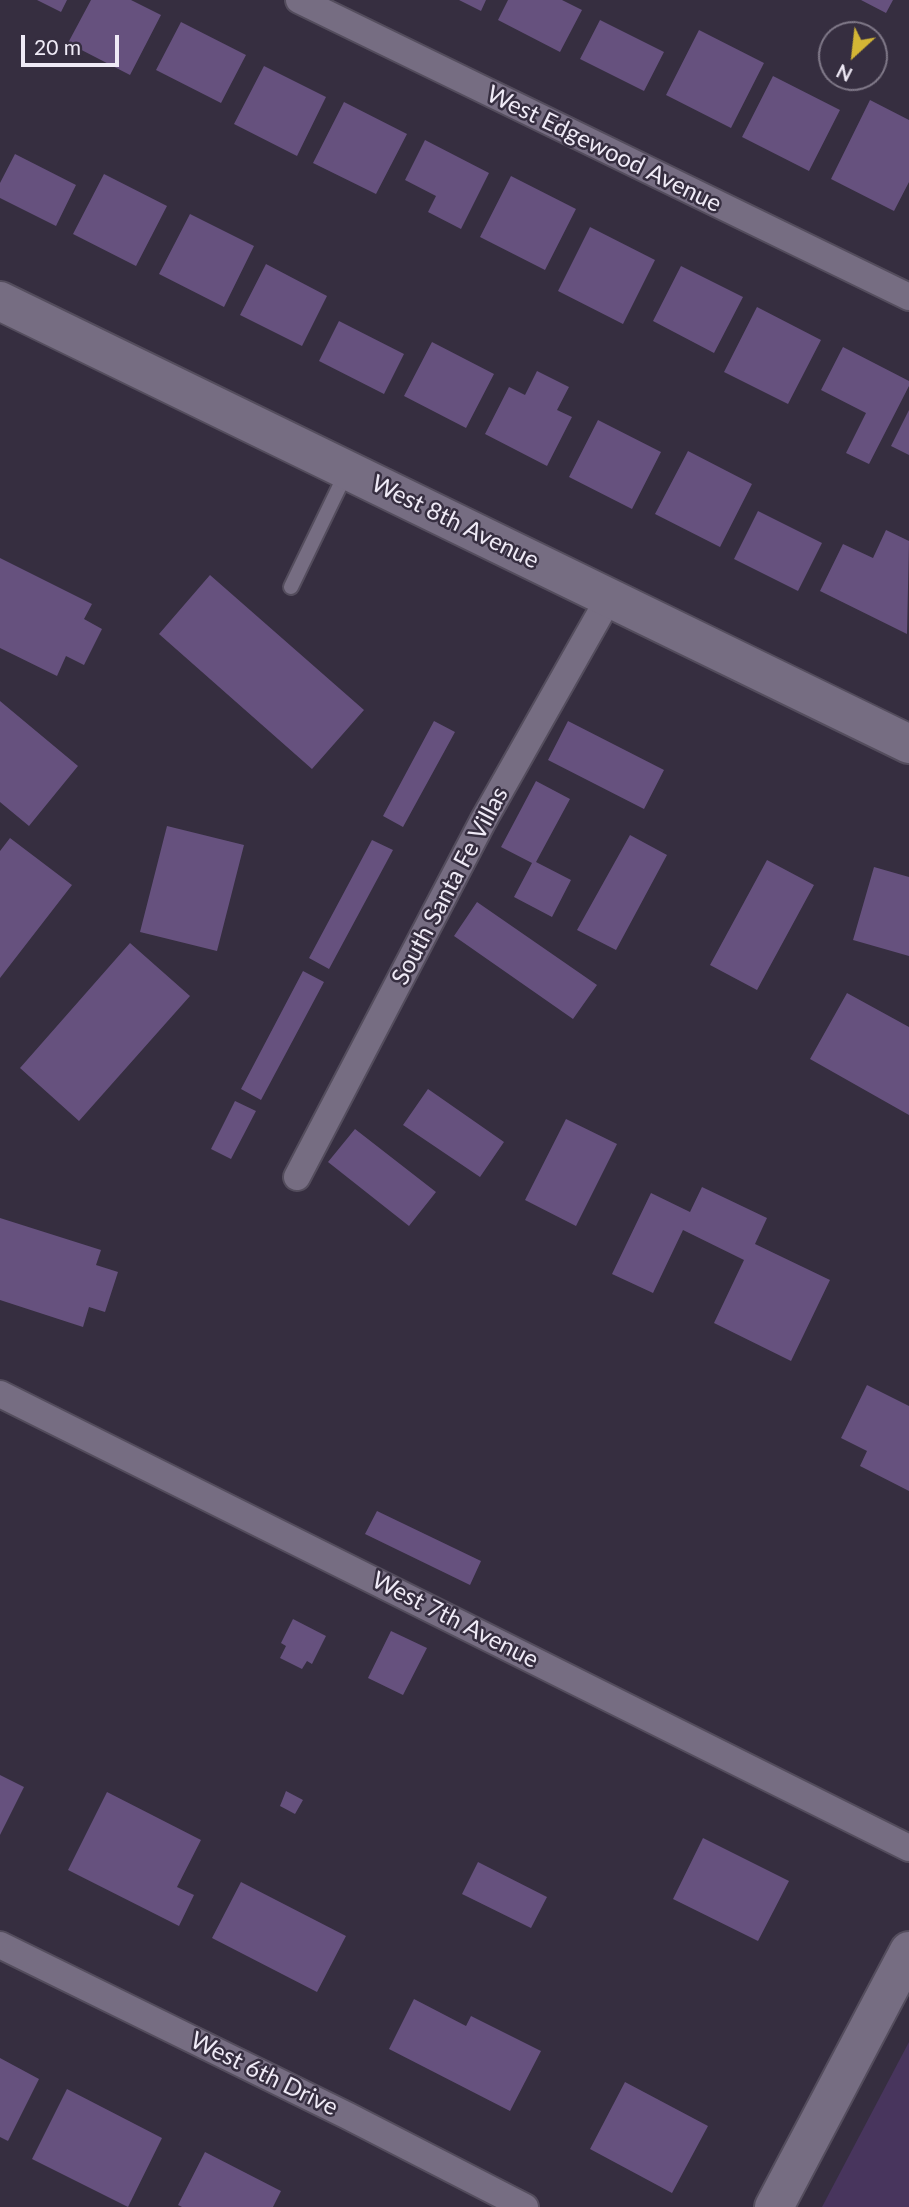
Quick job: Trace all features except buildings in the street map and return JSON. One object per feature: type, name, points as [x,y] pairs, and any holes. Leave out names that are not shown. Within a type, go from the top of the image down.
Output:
[{"type":"street","name":"West Edgewood Avenue","points":[[299,0],[909,297]]},
{"type":"street","name":"West 8th Avenue","points":[[0,301],[909,744]]},
{"type":"street","name":"South Santa Fe Villas","points":[[297,1177],[483,821],[609,598]]},
{"type":"street","name":"West 7th Avenue","points":[[0,1394],[909,1848]]},
{"type":"street","name":"West 6th Drive","points":[[0,1945],[348,2116],[525,2207]]},
{"type":"street","points":[[774,2207],[909,1951]]},
{"type":"lane","points":[[291,587],[348,470]]},
{"type":"shaded area","points":[[909,2042],[909,2207],[822,2207]]}]
